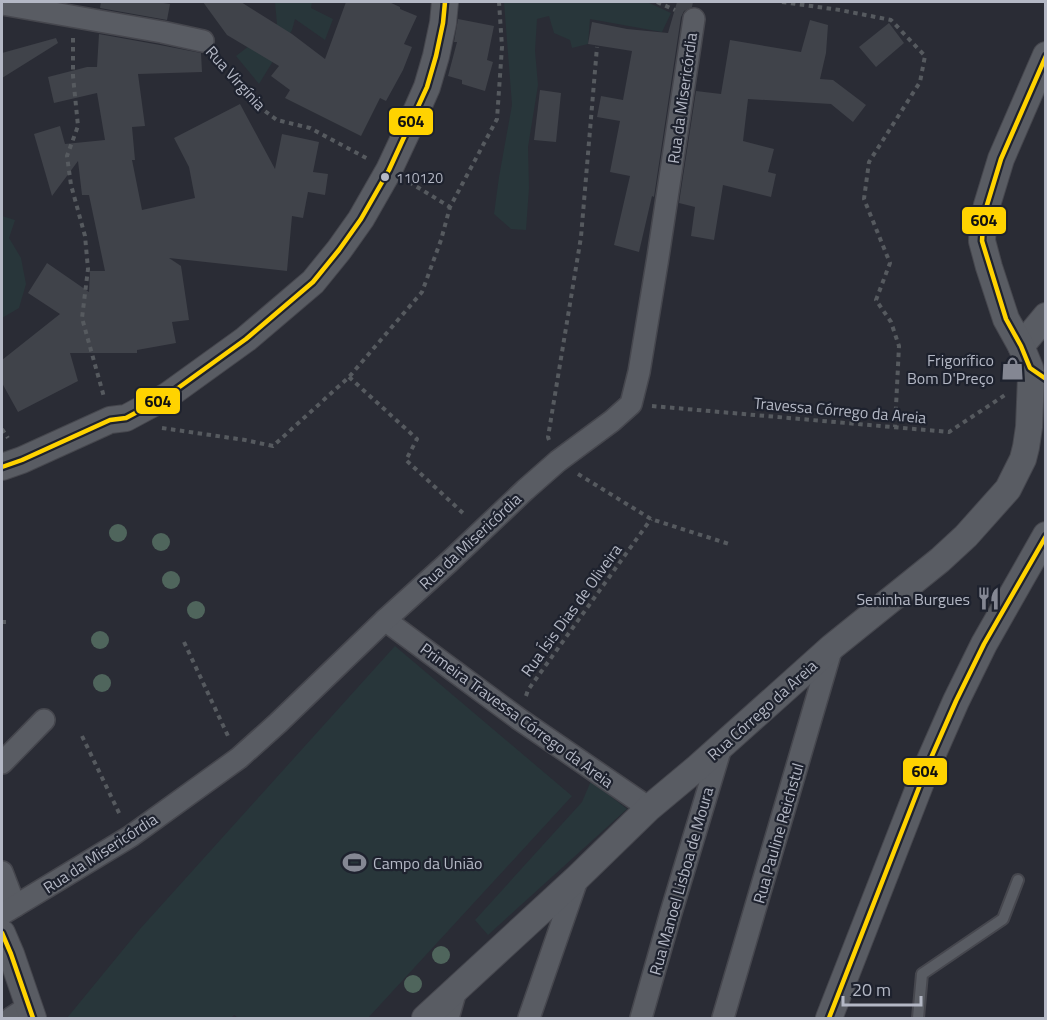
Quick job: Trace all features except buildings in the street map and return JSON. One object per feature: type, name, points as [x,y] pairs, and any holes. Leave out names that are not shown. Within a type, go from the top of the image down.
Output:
[{"type":"street","points":[[2,467],[110,420],[126,418],[167,396],[246,339],[313,282],[362,219],[389,170],[427,87],[443,23],[445,2]]},
{"type":"street","name":"Rua Virgínia","points":[[2,4],[202,41]]},
{"type":"street","name":"Rua da Misericórdia","points":[[8,910],[131,836],[239,758],[525,490],[631,404],[639,372],[694,19]]},
{"type":"street","points":[[1032,368],[1006,319],[982,241],[987,205],[1001,159],[1046,55]]},
{"type":"street","points":[[1032,368],[1046,315]]},
{"type":"street","name":"Rua Córrego da Areia","points":[[425,1018],[649,808],[832,647],[940,560],[966,536],[1008,489],[1017,473],[1026,447],[1032,368]]},
{"type":"street","points":[[829,1018],[927,768],[956,701],[994,625],[1046,535]]},
{"type":"street","name":"Primeira Travessa Córrego da Areia","points":[[385,620],[519,719],[649,808]]},
{"type":"street","name":"Rua Pauline Reichstul","points":[[723,1018],[832,647]]},
{"type":"street","points":[[2,763],[44,720]]},
{"type":"street","name":"Rua Manoel Lisboa de Moura","points":[[641,1018],[722,744]]},
{"type":"street","points":[[2,872],[8,910]]},
{"type":"street","points":[[529,1018],[578,877]]},
{"type":"street","points":[[2,933],[11,954],[24,1015]]},
{"type":"street","points":[[448,1018],[456,990]]},
{"type":"lane","points":[[918,1018],[922,974],[1004,919],[1018,880]]},
{"type":"path","points":[[155,427],[273,446],[349,377],[422,292],[450,207],[497,119],[502,46],[499,2]]},
{"type":"path","points":[[783,2],[840,9],[891,20],[925,56],[920,82],[869,162],[864,199],[890,263],[876,300],[891,322],[899,346],[895,427]]},
{"type":"path","points":[[74,17],[73,76],[78,126],[67,156],[71,186],[85,236],[88,269],[82,318],[110,420]]},
{"type":"path","name":"Rua Virgínia","points":[[202,41],[258,106],[277,120],[310,128],[389,170],[450,207]]},
{"type":"path","points":[[597,47],[581,237],[548,437],[558,461],[651,519],[729,544]]},
{"type":"path","name":"Travessa Córrego da Areia","points":[[631,404],[949,432],[1032,368]]},
{"type":"path","points":[[349,377],[417,439],[406,460],[482,531]]},
{"type":"path","name":"Rua Ísis Dias de Oliveira","points":[[519,719],[528,690],[651,519]]},
{"type":"path","points":[[184,642],[239,758]]},
{"type":"path","points":[[82,736],[131,836]]},
{"type":"shaded area","points":[[275,2],[312,2],[311,8],[333,19],[325,40],[295,19],[292,30],[259,84],[236,56],[277,24]]},
{"type":"shaded area","points":[[504,2],[647,2],[671,13],[662,32],[590,19],[588,44],[572,48],[570,40],[554,33],[549,16],[537,19],[535,51],[538,85],[528,147],[529,188],[526,230],[511,229],[494,214],[512,105]]},
{"type":"shaded area","points":[[2,216],[15,220],[9,238],[21,258],[26,284],[19,308],[2,318]]},
{"type":"shaded area","name":"Campo da União","points":[[395,646],[572,796],[368,1018],[239,1018],[234,1015],[231,1018],[67,1018],[140,929]]},
{"type":"shaded area","points":[[591,781],[627,809],[488,935],[475,920],[582,802]]},
{"type":"transit line","name":"604","points":[[2,467],[110,420],[126,418],[167,396],[246,339],[313,282],[361,219],[389,170],[427,87],[443,23],[445,2]]},
{"type":"transit line","name":"604","points":[[1046,56],[1001,159],[987,205],[982,241],[1006,319],[1030,368],[1046,379]]},
{"type":"transit line","name":"604","points":[[829,1018],[927,767],[956,701],[984,644],[1046,536]]},
{"type":"transit line","name":"604","points":[[2,933],[33,1018]]},
{"type":"place","name":"110120","points":[[385,177]]},
{"type":"place","name":"Frigorífico Bom D'Preço","points":[[1012,369]]},
{"type":"place","name":"Seninha Burgues","points":[[988,599]]},
{"type":"place","name":"Campo da União","points":[[355,863]]}]
